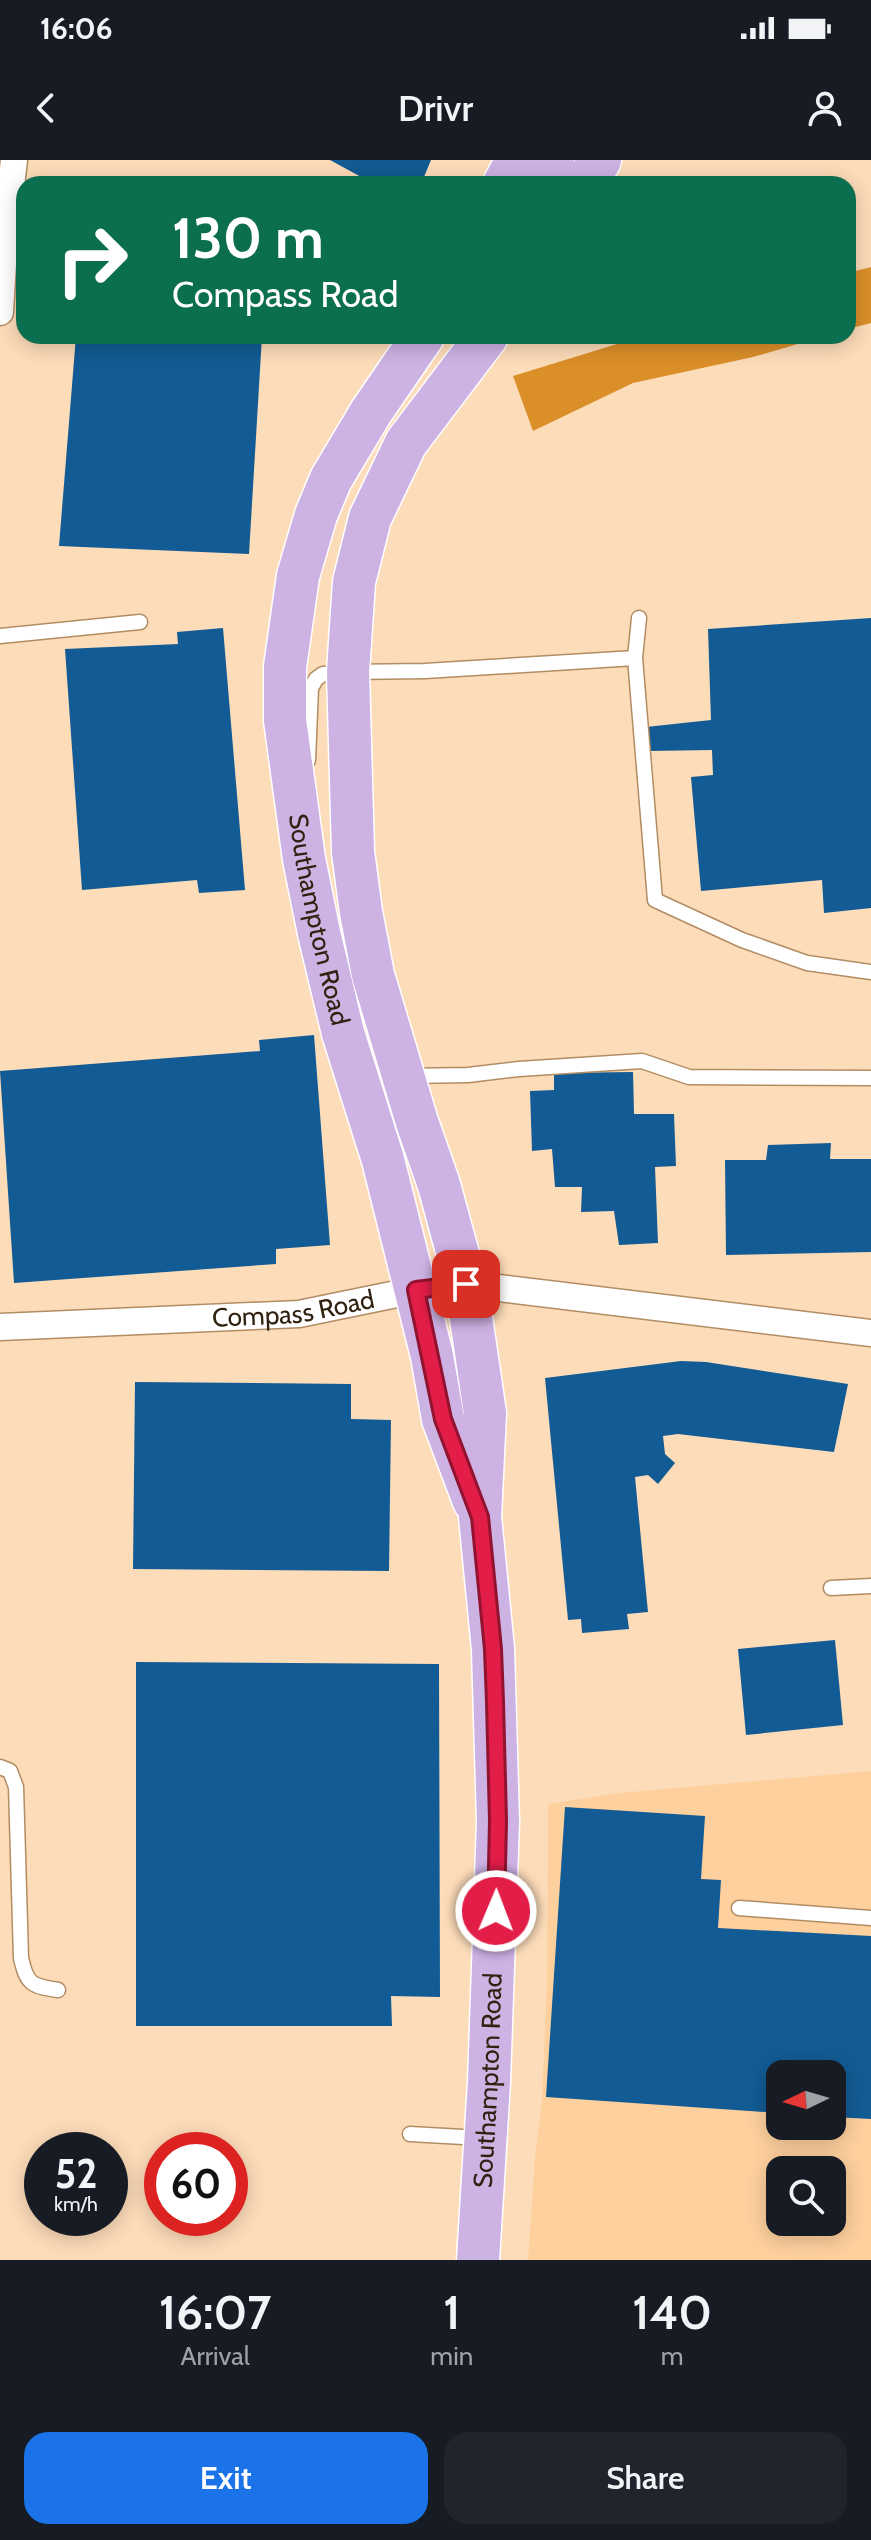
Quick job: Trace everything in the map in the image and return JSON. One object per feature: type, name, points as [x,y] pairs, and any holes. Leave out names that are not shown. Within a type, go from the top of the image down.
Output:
[{"type":"main road","name":"Southampton Road","points":[[418,344],[371,412],[331,479],[316,515],[298,576],[285,667],[285,720],[304,859],[343,1033],[383,1160],[416,1290],[443,1419],[480,1517]]},
{"type":"main road","name":"Southampton Road","points":[[478,2260],[486,2138],[498,1821],[493,1649],[480,1517],[485,1413],[466,1284],[439,1185],[402,1076],[373,975],[361,912],[353,852],[348,672],[354,582],[370,518],[406,443],[481,344]]},
{"type":"street","points":[[0,312],[14,160]]},
{"type":"street","name":"Compass Road","points":[[0,1327],[299,1314],[416,1290],[466,1284],[871,1333]]},
{"type":"lane","points":[[639,618],[635,658],[655,900],[742,940],[807,963],[871,972]]},
{"type":"lane","points":[[0,636],[140,622]]},
{"type":"lane","points":[[304,859],[311,688],[323,674],[635,658]]},
{"type":"lane","points":[[402,1076],[468,1075],[642,1061],[689,1077],[871,1078]]},
{"type":"lane","points":[[831,1588],[871,1586]]},
{"type":"lane","points":[[0,1767],[10,1771],[16,1787],[24,1973],[35,1986],[58,1990]]},
{"type":"lane","points":[[739,1908],[871,1918]]},
{"type":"lane","points":[[410,2134],[486,2138]]},
{"type":"shaded area","points":[[871,267],[871,323],[856,327],[856,271]]},
{"type":"shaded area","points":[[617,344],[798,344],[633,383],[533,431],[513,376]]},
{"type":"shaded area","points":[[871,1771],[871,2260],[528,2260],[542,2100],[547,1981],[548,1804],[619,1793]]},
{"type":"building","points":[[330,160],[431,160],[424,176],[359,176]]},
{"type":"building","points":[[75,344],[262,344],[249,554],[59,546]]},
{"type":"building","points":[[871,618],[871,908],[824,913],[822,880],[701,891],[691,777],[713,775],[712,750],[649,751],[646,727],[711,720],[708,629]]},
{"type":"building","points":[[223,628],[245,890],[199,893],[197,880],[82,890],[65,649],[178,644],[177,632]]},
{"type":"building","points":[[314,1035],[330,1245],[276,1249],[276,1264],[14,1283],[0,1071],[260,1051],[259,1040]]},
{"type":"building","points":[[633,1072],[634,1114],[674,1114],[676,1166],[655,1167],[658,1243],[619,1245],[614,1211],[581,1212],[582,1187],[555,1187],[552,1149],[532,1151],[530,1091],[554,1090],[554,1073]]},
{"type":"building","points":[[831,1143],[830,1159],[871,1159],[871,1252],[726,1255],[725,1160],[766,1160],[768,1145]]},
{"type":"building","points":[[681,1361],[706,1362],[848,1384],[834,1452],[678,1434],[663,1436],[665,1454],[675,1463],[658,1484],[648,1475],[635,1477],[648,1612],[627,1614],[629,1629],[582,1633],[581,1619],[568,1620],[545,1378]]},
{"type":"building","points":[[135,1382],[351,1384],[351,1419],[391,1420],[389,1571],[133,1569]]},
{"type":"building","points":[[835,1640],[843,1725],[746,1735],[738,1649]]},
{"type":"building","points":[[136,1662],[439,1664],[440,1997],[391,1996],[392,2026],[136,2026]]},
{"type":"building","points":[[565,1807],[705,1816],[701,1879],[721,1880],[718,1928],[871,1936],[871,2119],[846,2118],[846,2060],[766,2060],[766,2112],[546,2097]]},
{"type":"route","points":[[466,1284],[416,1290],[443,1419],[480,1517],[493,1649],[498,1821],[496,1911]]}]
